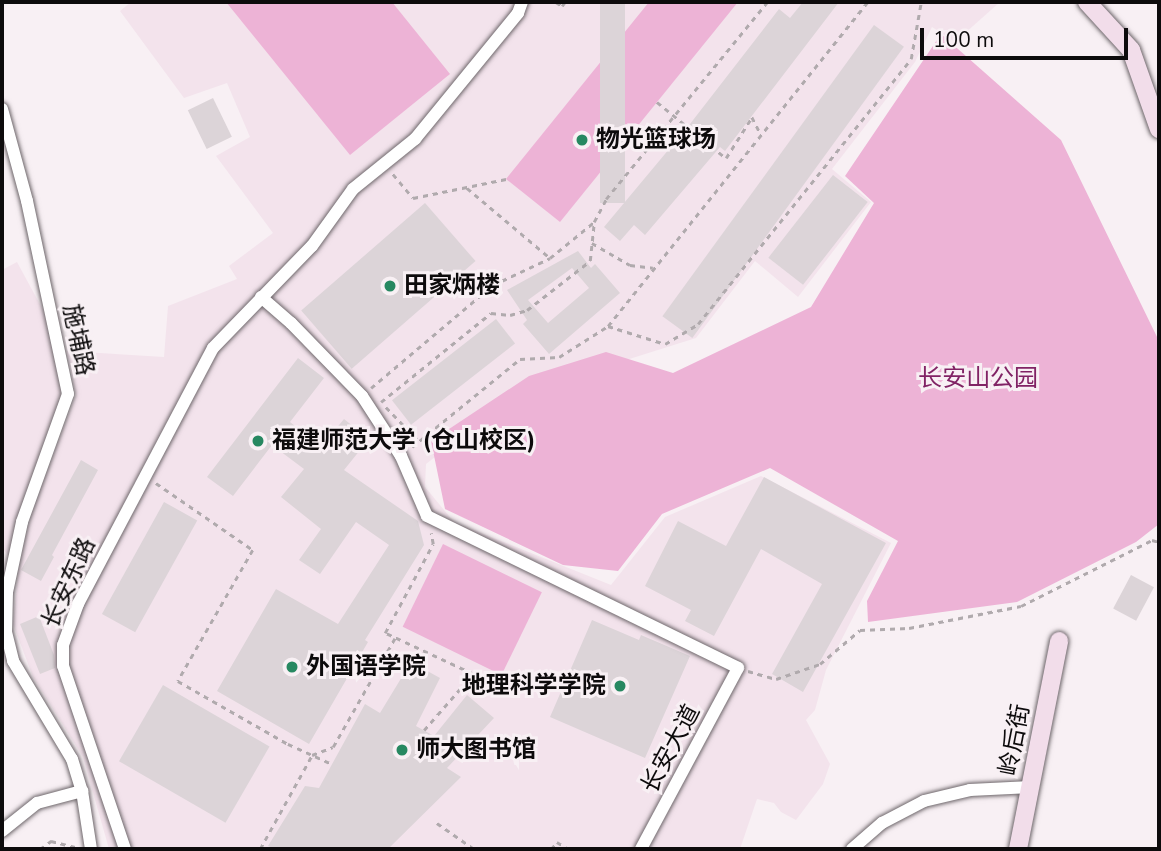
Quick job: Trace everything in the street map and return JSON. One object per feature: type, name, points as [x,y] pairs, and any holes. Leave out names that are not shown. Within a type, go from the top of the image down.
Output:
[{"type":"street","name":"长安东路","points":[[125,849],[62,656],[78,604],[213,348],[312,246],[353,189],[415,138],[518,13],[522,2]]},
{"type":"street","points":[[1087,2],[1131,50],[1159,129]]},
{"type":"street","name":"施埔路","points":[[2,109],[27,201],[68,394],[29,499],[9,582],[6,632],[13,661],[72,759],[82,791],[91,849]]},
{"type":"street","points":[[261,297],[291,323],[362,396],[401,456],[427,516],[738,668]]},
{"type":"street","name":"岭后街","points":[[1018,849],[1059,641]]},
{"type":"street","points":[[2,642],[13,661]]},
{"type":"street","name":"长安大道","points":[[641,849],[738,668]]},
{"type":"street","points":[[852,849],[882,823],[924,801],[970,790],[1031,787]]},
{"type":"street","points":[[2,831],[37,803],[82,791]]},
{"type":"path","points":[[556,2],[562,6],[565,2]]},
{"type":"path","points":[[419,441],[381,402],[491,313],[510,315],[527,310],[590,261],[594,222],[606,199],[767,2]]},
{"type":"path","points":[[401,456],[520,359],[559,357],[607,326],[868,2]]},
{"type":"path","points":[[607,326],[665,344],[698,324],[911,59],[921,2]]},
{"type":"path","points":[[657,102],[726,158],[752,117],[761,135]]},
{"type":"path","points":[[384,163],[413,198],[506,178]]},
{"type":"path","points":[[467,188],[550,258]]},
{"type":"path","points":[[362,396],[493,285],[550,258],[594,222]]},
{"type":"path","points":[[592,243],[630,265],[653,268]]},
{"type":"path","points":[[145,475],[253,550],[177,681],[332,764]]},
{"type":"path","points":[[424,730],[473,674],[385,633],[433,544],[427,516]]},
{"type":"path","points":[[738,668],[776,679],[820,664],[860,630],[909,628],[1021,606],[1152,540],[1159,542]]},
{"type":"path","points":[[260,849],[312,755],[333,747],[395,638]]},
{"type":"path","points":[[437,823],[474,849]]},
{"type":"path","points":[[40,849],[51,841],[85,849]]},
{"type":"path","points":[[551,849],[557,842],[568,849]]},
{"type":"shaded area","name":"福建师范大学 (仓山校区)","points":[[131,2],[1000,2],[955,42],[932,27],[915,62],[832,169],[871,202],[798,297],[755,261],[696,338],[515,395],[426,464],[425,487],[454,522],[611,585],[665,517],[761,476],[891,543],[826,670],[815,710],[806,720],[830,764],[823,784],[796,820],[781,812],[774,803],[757,799],[740,849],[109,849],[83,757],[33,677],[13,624],[19,565],[32,511],[76,395],[67,351],[164,357],[168,306],[237,279],[229,266],[273,233],[216,156],[250,137],[227,83],[184,98],[120,11]]},
{"type":"shaded area","points":[[17,262],[49,321],[65,387],[11,558],[2,548],[2,270]]},
{"type":"green space","points":[[226,2],[392,2],[450,74],[350,155]]},
{"type":"green space","name":"物光篮球场","points":[[649,2],[738,2],[560,222],[506,179]]},
{"type":"green space","name":"长安山公园","points":[[941,34],[1061,140],[1159,341],[1159,524],[1136,542],[1017,602],[868,622],[867,601],[898,541],[770,468],[662,514],[618,571],[563,565],[445,509],[431,441],[529,376],[606,352],[673,373],[811,307],[874,203],[845,176]]},
{"type":"green space","points":[[443,544],[542,592],[502,675],[403,627]]},
{"type":"building","points":[[600,2],[625,2],[625,203],[600,203]]},
{"type":"building","points":[[803,2],[839,2],[725,151],[720,147],[645,235],[634,225],[620,241],[604,227],[690,124],[779,9],[790,18]]},
{"type":"building","points":[[874,25],[904,47],[692,338],[662,316]]},
{"type":"building","points":[[213,98],[232,137],[207,149],[188,110]]},
{"type":"building","points":[[833,175],[868,202],[803,285],[768,258]]},
{"type":"building","name":"田家炳楼","points":[[425,203],[476,261],[352,369],[301,311]]},
{"type":"building","points":[[578,251],[591,268],[595,264],[620,293],[549,354],[523,324],[527,320],[507,290]],"holes":[[[572,268],[589,288],[548,323],[528,300]]]},
{"type":"building","points":[[496,319],[515,343],[411,425],[392,400]]},
{"type":"building","points":[[298,358],[324,378],[290,422],[321,447],[344,419],[369,439],[344,470],[418,521],[424,545],[365,640],[368,642],[309,744],[217,691],[276,589],[338,624],[389,545],[356,522],[320,574],[299,560],[321,529],[281,497],[304,469],[272,445],[233,496],[207,477]]},
{"type":"building","points":[[81,460],[98,470],[41,581],[21,570]]},
{"type":"building","points":[[764,477],[886,543],[803,692],[772,674],[822,584],[761,549],[714,636],[685,621],[691,610],[645,586],[678,521],[726,546]]},
{"type":"building","points":[[164,502],[197,520],[135,632],[102,614]]},
{"type":"building","points":[[1131,575],[1154,587],[1136,621],[1113,609]]},
{"type":"building","points":[[39,616],[54,655],[55,668],[40,674],[20,624]]},
{"type":"building","name":"地理科学学院","points":[[592,620],[639,640],[641,635],[690,656],[645,758],[550,717]]},
{"type":"building","name":"师大图书馆","points":[[411,662],[440,678],[416,726],[434,736],[467,695],[494,718],[447,768],[461,777],[388,849],[275,849],[268,846],[305,786],[319,788],[365,704],[380,713]]},
{"type":"building","points":[[163,685],[270,746],[226,823],[119,761]]},
{"type":"place","name":"物光篮球场","points":[[582,140]]},
{"type":"place","name":"田家炳楼","points":[[390,286]]},
{"type":"place","name":"福建师范大学 (仓山校区)","points":[[258,441]]},
{"type":"place","name":"外国语学院","points":[[292,667]]},
{"type":"place","name":"地理科学学院","points":[[620,686]]},
{"type":"place","name":"师大图书馆","points":[[402,750]]}]
